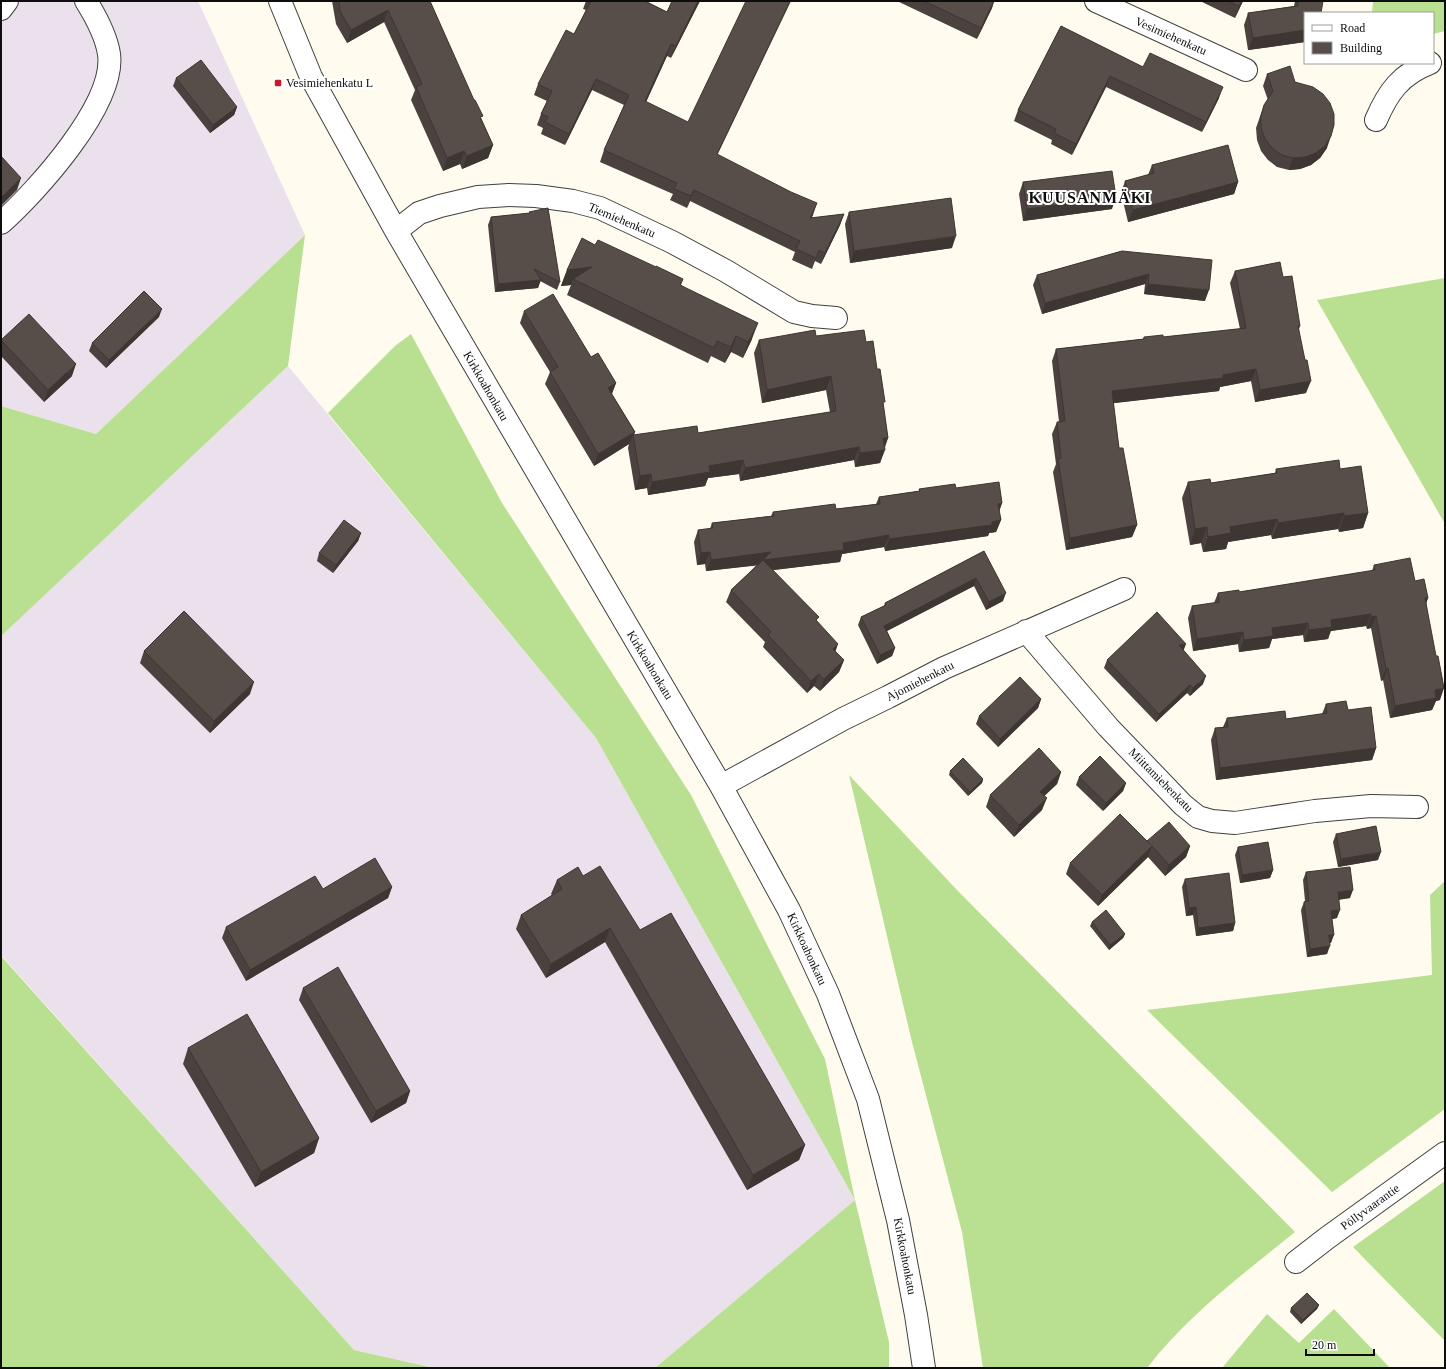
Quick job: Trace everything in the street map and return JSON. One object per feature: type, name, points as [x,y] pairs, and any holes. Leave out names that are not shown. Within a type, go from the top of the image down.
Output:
[{"type":"street","points":[[1,9],[7,1]]},
{"type":"street","points":[[1,223],[14,211],[66,154],[96,107],[107,79],[109,55],[99,22],[86,1]]},
{"type":"street","name":"Kirkkoahonkatu","points":[[280,1],[311,77],[396,232],[721,786],[789,910],[828,994],[868,1099],[898,1220],[916,1315],[924,1368]]},
{"type":"street","name":"Vesimiehenkatu","points":[[1096,1],[1246,70]]},
{"type":"street","points":[[1434,62],[1445,58]]},
{"type":"street","points":[[1376,120],[1384,102],[1394,86],[1412,72],[1428,64]]},
{"type":"street","name":"Tiemiehenkatu","points":[[396,232],[419,214],[440,206],[478,197],[509,195],[573,200],[600,208],[672,242],[726,271],[794,312],[812,316],[836,318]]},
{"type":"street","name":"Ajomiehenkatu","points":[[721,786],[842,719],[944,668],[1124,589]]},
{"type":"street","name":"Miittamiehenkatu","points":[[1026,631],[1108,727],[1183,805],[1198,817],[1212,821],[1235,824],[1315,811],[1371,806],[1417,807]]},
{"type":"street","name":"Pöllyvaarantie","points":[[1296,1262],[1327,1238],[1445,1154]]},
{"type":"shaded area","points":[[1,1],[198,1],[305,235],[96,434],[1,406]]},
{"type":"shaded area","points":[[288,366],[596,738],[855,1200],[655,1368],[434,1368],[354,1350],[1,955],[1,622],[122,522]]},
{"type":"green space","points":[[1373,1],[1445,1],[1445,31],[1434,34],[1434,12],[1372,12]]},
{"type":"green space","points":[[305,235],[288,366],[1,636],[1,406],[96,434]]},
{"type":"green space","points":[[1445,278],[1445,524],[1317,300]]},
{"type":"green space","points":[[411,334],[502,503],[691,795],[825,1059],[855,1200],[596,738],[328,413],[395,346]]},
{"type":"green space","points":[[849,775],[956,889],[1295,1232],[1198,1313],[1180,1330],[1147,1368],[983,1368],[962,1232],[912,1042]]},
{"type":"green space","points":[[1445,881],[1445,1109],[1332,1192],[1147,1010],[1432,975],[1430,895]]},
{"type":"green space","points":[[1,956],[354,1350],[434,1368],[1,1368]]},
{"type":"green space","points":[[1445,1181],[1445,1341],[1353,1247]]},
{"type":"green space","points":[[855,1200],[889,1342],[889,1368],[655,1368]]},
{"type":"green space","points":[[1334,1309],[1390,1368],[1222,1368],[1267,1314],[1299,1343]]},
{"type":"building","points":[[339,1],[430,1],[474,100],[483,116],[480,117],[493,145],[467,156],[464,151],[447,158],[416,87],[422,84],[388,10],[351,30],[340,11]]},
{"type":"building","points":[[591,1],[645,1],[667,12],[672,1],[698,1],[676,46],[671,44],[645,101],[688,122],[746,1],[790,1],[717,154],[791,192],[817,203],[810,218],[844,214],[825,253],[819,250],[816,258],[796,249],[800,241],[694,190],[691,196],[674,189],[677,183],[604,150],[629,95],[596,79],[569,134],[545,122],[548,117],[541,114],[552,91],[538,84],[566,30],[574,34]]},
{"type":"building","points":[[924,1],[994,1],[981,28]]},
{"type":"building","points":[[1228,1],[1242,1],[1239,6]]},
{"type":"building","points":[[1298,1],[1323,1],[1321,12],[1304,12],[1304,30],[1253,38],[1248,13],[1298,6]]},
{"type":"building","points":[[1061,26],[1143,67],[1150,53],[1223,87],[1206,122],[1110,76],[1076,144],[1054,133],[1056,129],[1018,110]]},
{"type":"building","points":[[201,60],[237,107],[213,125],[176,78]]},
{"type":"building","points":[[1290,66],[1295,82],[1313,87],[1323,94],[1330,103],[1334,114],[1334,125],[1331,136],[1325,146],[1316,153],[1305,157],[1293,158],[1282,155],[1272,148],[1265,139],[1261,128],[1261,116],[1264,105],[1273,91],[1267,74]]},
{"type":"building","points":[[1228,145],[1238,182],[1133,210],[1125,181],[1154,173],[1152,165]]},
{"type":"building","points":[[1,156],[21,178],[1,198]]},
{"type":"building","points":[[1112,171],[1116,197],[1027,209],[1023,182]]},
{"type":"building","points":[[951,198],[956,236],[854,251],[849,212]]},
{"type":"building","points":[[548,208],[560,282],[534,269],[541,280],[498,284],[491,217],[530,213],[529,212]]},
{"type":"building","points":[[582,238],[595,245],[598,240],[683,279],[680,285],[758,323],[748,342],[736,336],[731,347],[717,341],[714,348],[573,279],[592,267],[567,270]]},
{"type":"building","points":[[1122,251],[1212,260],[1209,290],[1148,284],[1149,274],[1045,303],[1037,275]]},
{"type":"building","points":[[1280,262],[1283,277],[1292,276],[1300,326],[1298,326],[1311,381],[1260,390],[1256,369],[1223,375],[1223,378],[1112,391],[1119,448],[1123,448],[1137,525],[1070,538],[1058,459],[1061,458],[1057,422],[1065,421],[1056,349],[1144,339],[1144,337],[1163,335],[1163,337],[1246,328],[1235,271]]},
{"type":"building","points":[[144,291],[162,309],[109,360],[92,343]]},
{"type":"building","points":[[553,294],[591,357],[598,353],[616,383],[608,388],[635,432],[598,454],[550,372],[558,367],[524,311]]},
{"type":"building","points":[[29,314],[76,364],[48,390],[1,340]]},
{"type":"building","points":[[815,330],[816,336],[864,330],[866,342],[873,341],[877,369],[880,369],[885,402],[883,402],[888,438],[883,438],[885,450],[860,453],[859,447],[745,468],[743,460],[709,466],[710,472],[652,482],[651,474],[640,476],[633,435],[697,426],[698,433],[836,411],[831,376],[767,390],[759,340]]},
{"type":"building","points":[[1339,460],[1340,469],[1361,466],[1368,513],[1344,516],[1344,513],[1278,523],[1277,519],[1230,527],[1231,533],[1208,537],[1207,527],[1195,529],[1188,482],[1210,479],[1211,483],[1277,473],[1276,469]]},
{"type":"building","points":[[999,482],[1002,503],[998,504],[1001,520],[992,522],[992,525],[889,539],[889,535],[843,543],[844,550],[763,560],[771,552],[711,560],[710,552],[701,553],[698,530],[713,528],[712,523],[774,516],[773,512],[835,504],[836,509],[880,504],[879,497],[920,491],[919,489],[955,484],[956,488]]},
{"type":"building","points":[[344,520],[361,533],[336,565],[319,553]]},
{"type":"building","points":[[984,551],[1006,593],[989,602],[976,578],[884,626],[895,648],[880,655],[861,617],[886,605],[885,603]]},
{"type":"building","points":[[1410,558],[1415,581],[1424,579],[1428,598],[1425,598],[1436,656],[1438,656],[1444,688],[1435,690],[1436,698],[1395,706],[1376,616],[1371,617],[1371,614],[1331,620],[1332,627],[1309,630],[1308,623],[1272,628],[1273,636],[1244,640],[1243,632],[1197,639],[1192,606],[1219,602],[1218,593],[1239,590],[1239,592],[1375,570],[1374,565]]},
{"type":"building","points":[[763,560],[819,617],[816,620],[838,644],[833,649],[844,660],[824,679],[819,674],[811,681],[768,635],[771,632],[731,590]]},
{"type":"building","points":[[184,611],[254,682],[214,721],[144,651]]},
{"type":"building","points":[[1157,612],[1186,644],[1179,645],[1206,676],[1193,688],[1190,685],[1159,714],[1107,660]]},
{"type":"building","points":[[1020,677],[1041,699],[1000,739],[979,716]]},
{"type":"building","points":[[1346,701],[1348,710],[1371,707],[1376,748],[1220,768],[1215,728],[1228,727],[1227,718],[1285,711],[1286,719],[1327,713],[1326,704]]},
{"type":"building","points":[[1039,748],[1061,772],[1040,792],[1047,798],[1019,825],[990,795]]},
{"type":"building","points":[[1100,756],[1126,783],[1106,803],[1079,777]]},
{"type":"building","points":[[963,758],[983,779],[970,792],[950,771]]},
{"type":"building","points":[[1120,814],[1147,841],[1169,822],[1190,846],[1169,865],[1152,846],[1102,895],[1070,863]]},
{"type":"building","points":[[1376,826],[1381,852],[1341,859],[1336,834]]},
{"type":"building","points":[[1268,842],[1273,870],[1242,875],[1238,847]]},
{"type":"building","points":[[375,858],[392,887],[250,970],[226,927],[315,876],[323,889]]},
{"type":"building","points":[[600,866],[640,930],[671,913],[805,1145],[753,1175],[610,928],[551,964],[521,915],[562,889],[557,880],[578,867],[583,876]]},
{"type":"building","points":[[1350,867],[1353,890],[1338,892],[1340,910],[1331,911],[1334,935],[1329,935],[1330,946],[1310,949],[1304,902],[1309,901],[1306,872]]},
{"type":"building","points":[[1229,873],[1235,923],[1198,928],[1196,907],[1189,908],[1185,879]]},
{"type":"building","points":[[1106,910],[1125,934],[1110,945],[1092,922]]},
{"type":"building","points":[[338,967],[410,1091],[376,1111],[303,988]]},
{"type":"building","points":[[247,1014],[319,1138],[261,1172],[188,1048]]},
{"type":"building","points":[[1307,1293],[1319,1305],[1303,1320],[1291,1308]]},
{"type":"place","name":"Vesimiehenkatu L","points":[[278,83]]},
{"type":"district","name":"KUUSANMÄKI","points":[[1090,197]]}]
